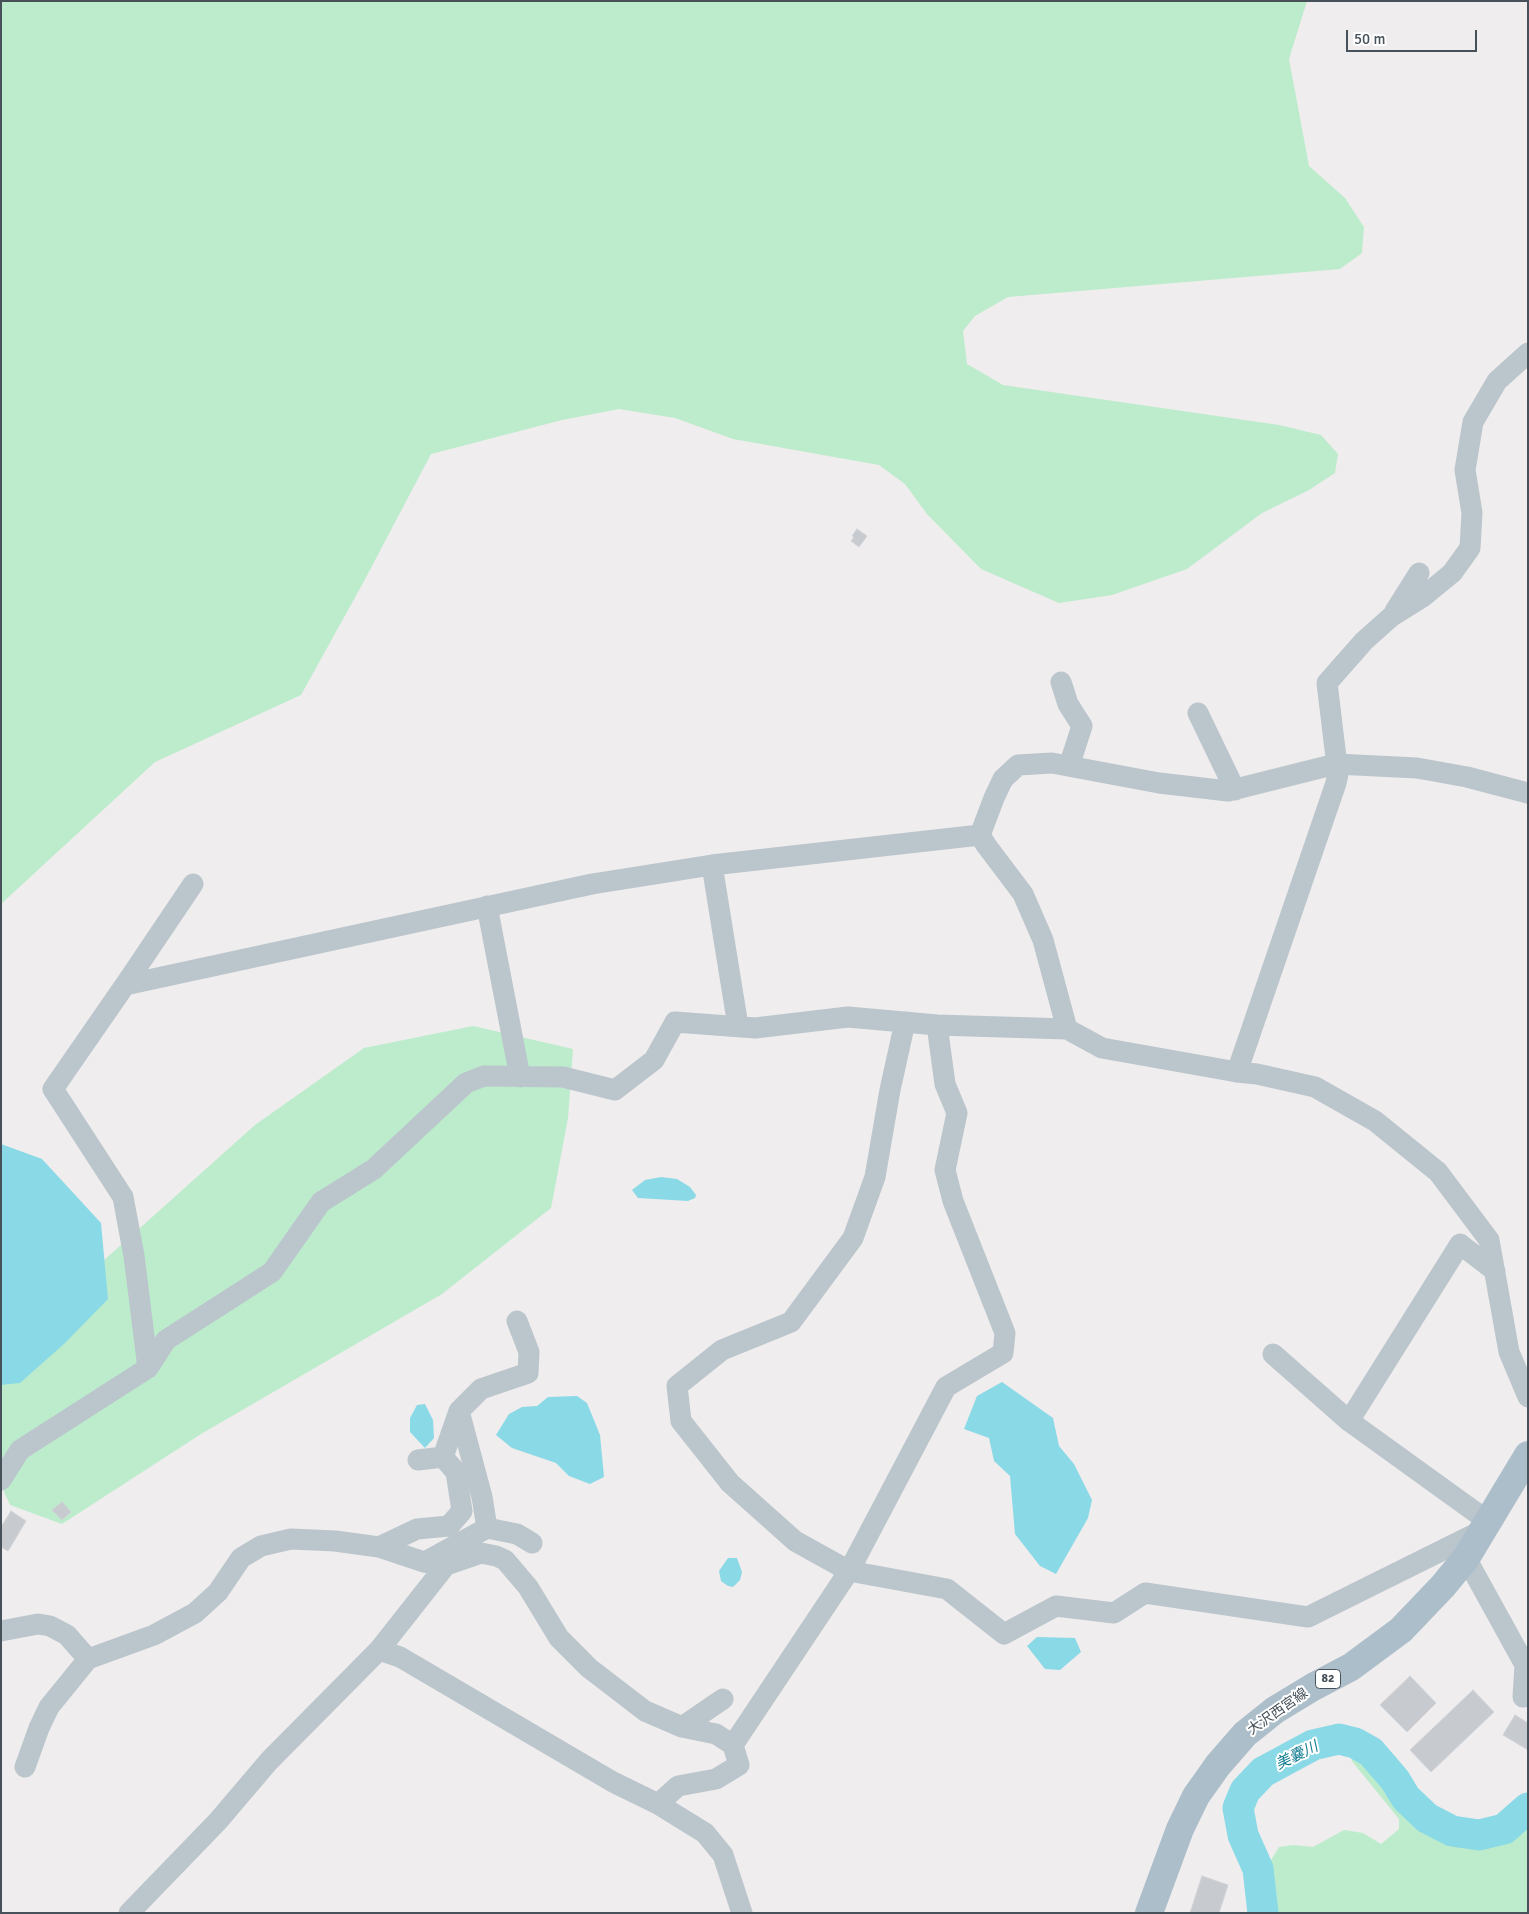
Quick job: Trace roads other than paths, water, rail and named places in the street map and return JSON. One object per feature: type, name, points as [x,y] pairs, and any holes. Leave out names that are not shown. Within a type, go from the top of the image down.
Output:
[{"type":"main road","name":"大沢西宮線","points":[[1149,1913],[1180,1829],[1196,1796],[1218,1764],[1245,1734],[1275,1710],[1313,1687],[1352,1667],[1401,1630],[1443,1586],[1466,1558],[1528,1455]]},
{"type":"street","points":[[1237,1072],[1336,783],[1338,774],[1327,683],[1364,641],[1392,616],[1424,596],[1452,573],[1470,548],[1472,513],[1465,470],[1473,422],[1497,381],[1528,353]]},
{"type":"street","points":[[1392,616],[1419,573]]},
{"type":"street","points":[[1061,682],[1068,704],[1082,726],[1069,766]]},
{"type":"street","points":[[1198,713],[1235,790]]},
{"type":"street","points":[[980,835],[1003,779],[1018,764],[1052,763],[1159,783],[1228,791],[1336,764],[1418,768],[1467,777],[1528,793]]},
{"type":"street","points":[[125,985],[592,884],[712,865],[980,835]]},
{"type":"street","points":[[980,835],[1023,894],[1043,940],[1067,1029]]},
{"type":"street","points":[[712,865],[738,1026]]},
{"type":"street","points":[[148,1368],[134,1256],[123,1198],[53,1089],[193,884]]},
{"type":"street","points":[[487,906],[520,1076]]},
{"type":"street","points":[[1,1480],[20,1450],[148,1368],[166,1340],[272,1272],[321,1202],[374,1169],[466,1083],[484,1076],[563,1077],[616,1090],[654,1060],[675,1022],[755,1028],[848,1017],[937,1025],[1067,1029],[1102,1048],[1257,1074],[1315,1087],[1375,1121],[1438,1172],[1489,1240],[1509,1352],[1528,1397]]},
{"type":"street","points":[[904,1022],[875,1177],[853,1238],[791,1322],[722,1350],[677,1386],[681,1421],[730,1483],[795,1541],[848,1571],[948,1589],[1004,1634],[1056,1606],[1114,1613],[1145,1593],[1308,1617],[1486,1526],[1349,1421],[1273,1354]]},
{"type":"street","points":[[733,1745],[848,1571],[946,1387],[1003,1353],[1005,1333],[953,1201],[945,1170],[957,1113],[945,1084],[937,1025]]},
{"type":"street","points":[[1349,1421],[1460,1244],[1495,1271]]},
{"type":"street","points":[[443,1457],[460,1411],[481,1388],[528,1373],[529,1352],[517,1321]]},
{"type":"street","points":[[460,1411],[482,1497],[487,1528]]},
{"type":"street","points":[[418,1460],[443,1457]]},
{"type":"street","points":[[379,1547],[417,1529],[449,1526],[462,1511],[456,1472],[443,1457]]},
{"type":"street","points":[[424,1562],[487,1528],[517,1534],[532,1543]]},
{"type":"street","points":[[25,1767],[49,1707],[88,1659],[154,1635],[195,1613],[218,1592],[242,1558],[261,1546],[291,1539],[335,1541],[379,1547],[424,1562],[446,1565],[481,1553],[505,1560],[528,1587],[559,1638],[589,1668],[645,1711],[682,1727],[716,1734],[733,1745],[739,1765],[716,1779],[678,1786],[658,1804]]},
{"type":"street","points":[[1466,1558],[1525,1665],[1523,1697]]},
{"type":"street","points":[[129,1913],[218,1821],[270,1761],[378,1650],[446,1565]]},
{"type":"street","points":[[1,1631],[38,1624],[50,1626],[67,1635],[88,1659]]},
{"type":"street","points":[[378,1650],[400,1657],[613,1782],[658,1804],[705,1833],[723,1855],[742,1913]]},
{"type":"street","points":[[682,1727],[723,1699]]},
{"type":"water","points":[[1,1144],[42,1159],[101,1223],[108,1299],[65,1343],[20,1383],[1,1385]]},
{"type":"water","points":[[661,1177],[677,1179],[690,1187],[696,1195],[695,1198],[688,1201],[638,1198],[632,1190],[645,1180]]},
{"type":"water","points":[[1002,1382],[1053,1418],[1059,1446],[1074,1464],[1092,1500],[1088,1518],[1056,1574],[1040,1566],[1015,1534],[1010,1476],[994,1461],[989,1438],[964,1429],[977,1396]]},
{"type":"water","points":[[577,1396],[587,1403],[600,1435],[604,1477],[590,1484],[569,1476],[556,1463],[512,1448],[496,1435],[509,1414],[522,1407],[537,1406],[548,1397]]},
{"type":"water","points":[[425,1404],[433,1420],[434,1438],[425,1448],[410,1432],[410,1418],[417,1405]]},
{"type":"water","points":[[728,1558],[737,1558],[742,1572],[740,1580],[733,1587],[721,1581],[719,1571]]},
{"type":"water","points":[[1037,1637],[1075,1638],[1081,1652],[1060,1670],[1045,1669],[1027,1646]]},
{"type":"waterway","name":"美嚢川","points":[[1263,1913],[1258,1869],[1243,1835],[1238,1808],[1245,1791],[1263,1772],[1313,1745],[1339,1739],[1355,1743],[1371,1752],[1395,1780],[1406,1798],[1427,1818],[1452,1831],[1479,1835],[1504,1829],[1528,1808]]}]
